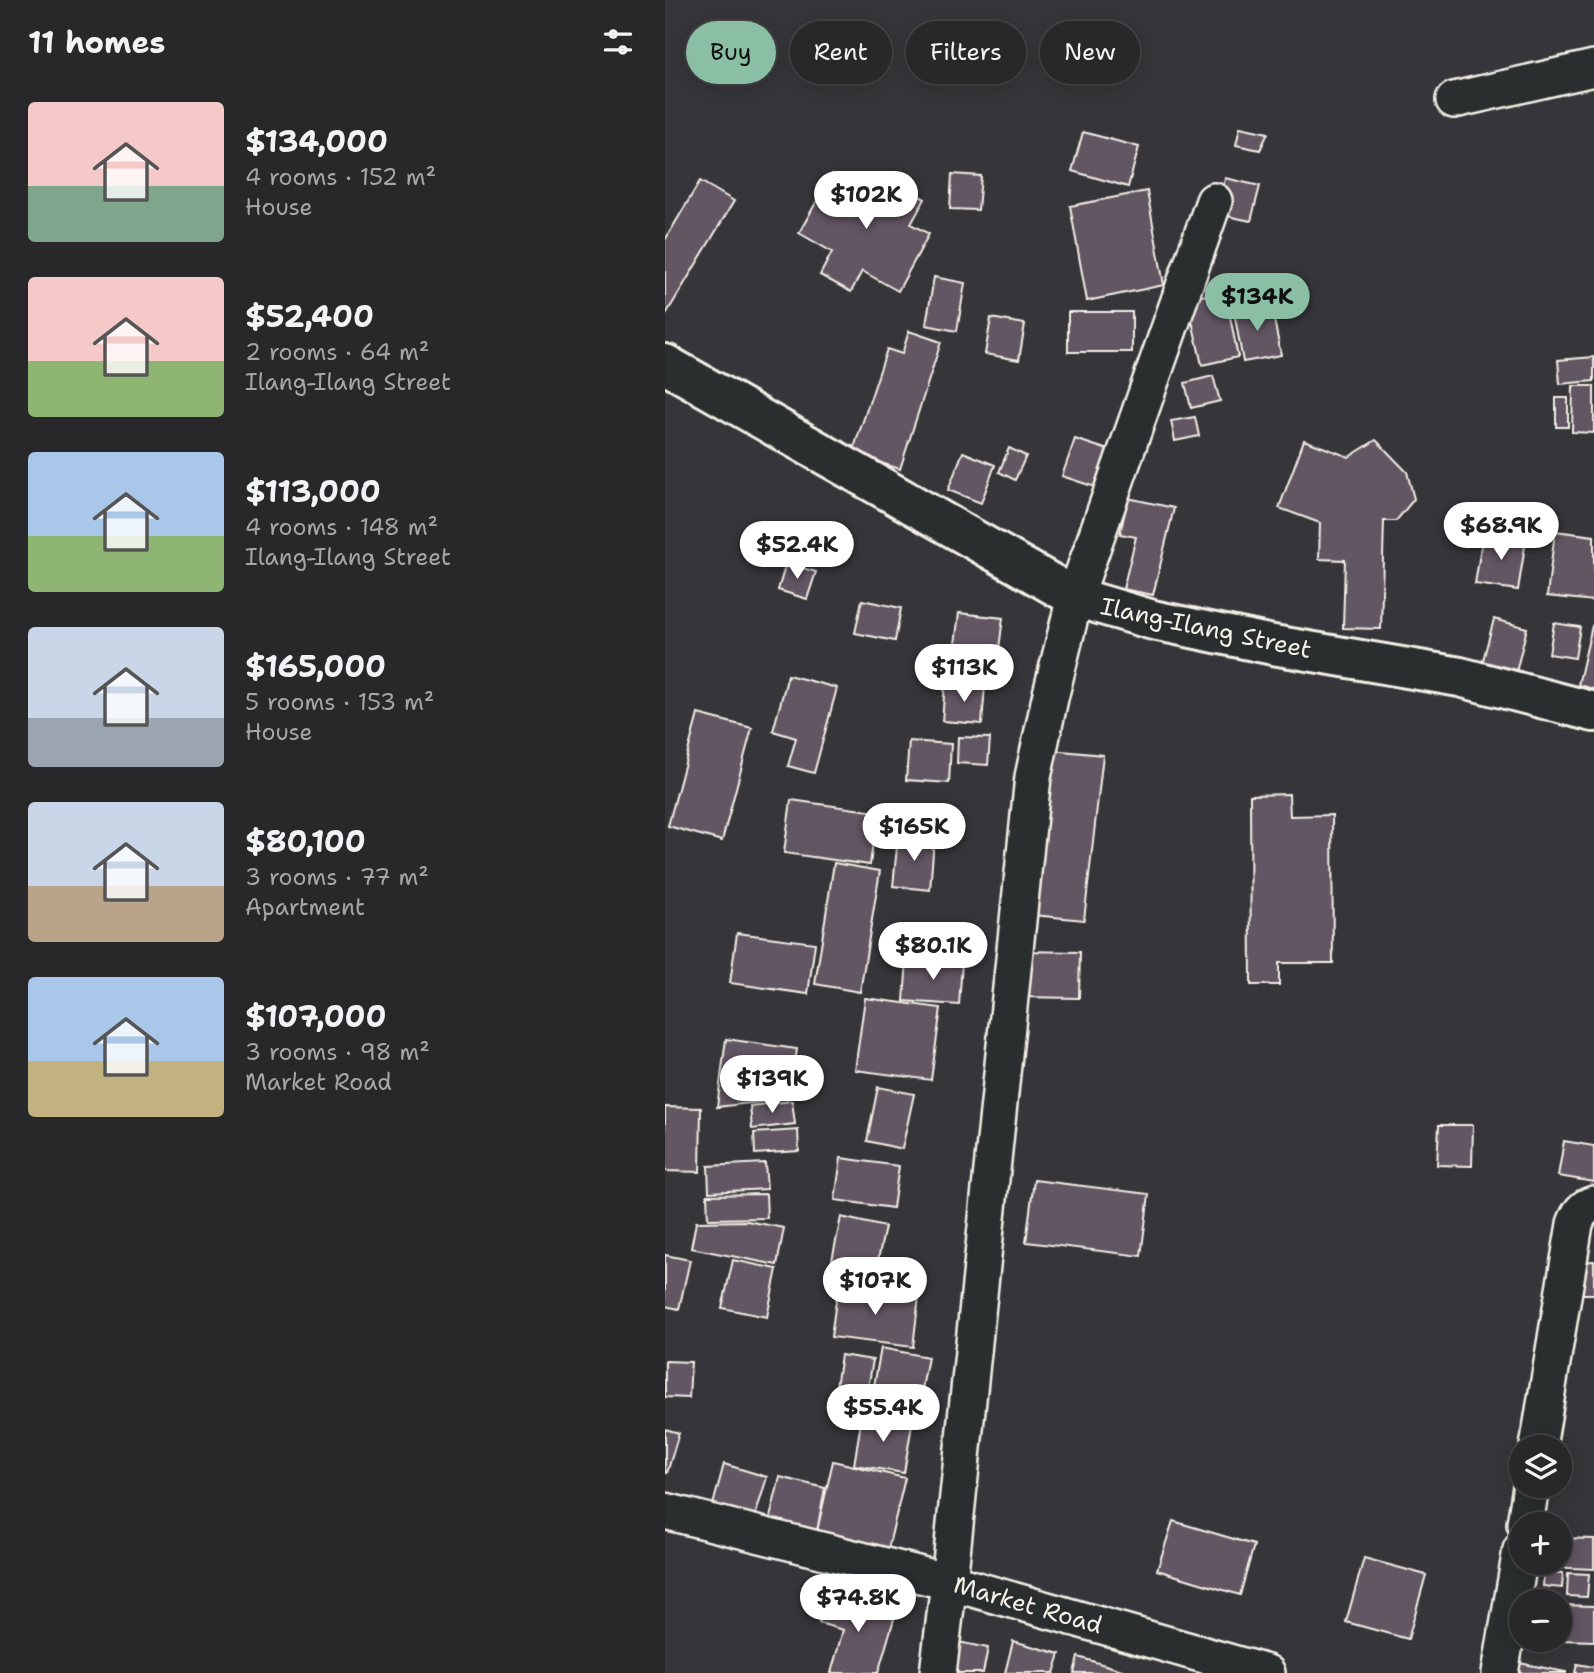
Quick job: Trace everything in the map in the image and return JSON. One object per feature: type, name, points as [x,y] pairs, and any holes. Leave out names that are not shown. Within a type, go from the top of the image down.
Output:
[{"type":"main road","name":"Ilang-Ilang Street","points":[[665,364],[1075,597],[1153,620],[1273,645],[1460,677],[1594,712]]},
{"type":"street","points":[[1454,100],[1594,68]]},
{"type":"street","points":[[938,1673],[1033,777],[1075,597],[1214,201]]},
{"type":"street","points":[[1540,1435],[1575,1224],[1579,1214],[1589,1205]]},
{"type":"street","name":"Market Road","points":[[665,1511],[949,1582],[1267,1673]]},
{"type":"street","points":[[1500,1673],[1517,1575]]},
{"type":"building","points":[[1240,127],[1268,133],[1260,150],[1236,145]]},
{"type":"building","points":[[1083,132],[1139,147],[1128,187],[1072,171]]},
{"type":"building","points":[[832,174],[868,194],[879,174],[925,199],[911,224],[929,234],[898,291],[862,271],[851,292],[820,275],[832,252],[799,233]]},
{"type":"building","points":[[952,174],[981,176],[978,210],[950,209]]},
{"type":"building","points":[[1225,178],[1260,186],[1251,221],[1217,214]]},
{"type":"building","points":[[700,181],[734,201],[665,316],[665,240]]},
{"type":"building","points":[[1147,191],[1164,285],[1087,301],[1070,206]]},
{"type":"building","points":[[934,277],[965,283],[957,331],[926,325]]},
{"type":"building","points":[[1225,291],[1238,357],[1202,365],[1187,299]]},
{"type":"building","points":[[1271,304],[1281,355],[1243,362],[1234,312]]},
{"type":"building","points":[[1068,312],[1132,312],[1132,352],[1068,352]]},
{"type":"building","points":[[991,318],[1025,324],[1019,360],[985,354]]},
{"type":"building","points":[[909,331],[941,342],[900,469],[852,454],[887,349],[902,354]]},
{"type":"building","points":[[1594,357],[1594,381],[1560,384],[1558,360]]},
{"type":"building","points":[[1213,376],[1220,401],[1191,408],[1185,383]]},
{"type":"building","points":[[1573,386],[1594,386],[1594,433],[1572,432]]},
{"type":"building","points":[[1556,398],[1568,398],[1568,427],[1556,427]]},
{"type":"building","points":[[1195,417],[1199,436],[1175,441],[1171,421]]},
{"type":"building","points":[[1075,439],[1111,451],[1098,488],[1062,476]]},
{"type":"building","points":[[1304,440],[1349,457],[1376,440],[1407,472],[1414,499],[1396,521],[1384,521],[1381,629],[1343,628],[1345,560],[1319,559],[1320,523],[1279,508]]},
{"type":"building","points":[[1009,448],[1026,456],[1015,480],[999,472]]},
{"type":"building","points":[[963,452],[995,465],[981,503],[948,490]]},
{"type":"building","points":[[1128,498],[1174,508],[1153,595],[1123,589],[1136,537],[1120,534]]},
{"type":"building","points":[[1555,531],[1594,536],[1594,601],[1547,596]]},
{"type":"building","points":[[1483,534],[1526,540],[1518,590],[1475,584]]},
{"type":"building","points":[[786,563],[816,572],[807,599],[778,590]]},
{"type":"building","points":[[862,600],[901,608],[895,641],[855,633]]},
{"type":"building","points":[[959,613],[1003,618],[996,672],[952,667]]},
{"type":"building","points":[[1494,619],[1527,628],[1516,672],[1482,664]]},
{"type":"building","points":[[1554,623],[1580,627],[1575,658],[1549,654]]},
{"type":"building","points":[[1592,626],[1594,627],[1594,689],[1578,685]]},
{"type":"building","points":[[788,675],[837,688],[814,773],[788,766],[796,738],[773,731]]},
{"type":"building","points":[[945,684],[985,686],[982,724],[942,721]]},
{"type":"building","points":[[698,714],[752,728],[722,841],[668,826]]},
{"type":"building","points":[[958,737],[990,738],[988,765],[957,763]]},
{"type":"building","points":[[909,741],[951,744],[949,783],[906,780]]},
{"type":"building","points":[[1051,750],[1103,755],[1084,920],[1033,915]]},
{"type":"building","points":[[1289,794],[1290,816],[1332,815],[1333,963],[1279,963],[1279,985],[1251,985],[1250,795]]},
{"type":"building","points":[[791,800],[877,812],[870,865],[784,853]]},
{"type":"building","points":[[898,837],[934,840],[930,890],[893,886]]},
{"type":"building","points":[[834,863],[880,871],[860,992],[815,984]]},
{"type":"building","points":[[737,933],[815,943],[808,994],[730,983]]},
{"type":"building","points":[[1018,951],[1080,952],[1079,998],[1018,997]]},
{"type":"building","points":[[907,959],[962,963],[959,1005],[904,1001]]},
{"type":"building","points":[[865,998],[941,1008],[931,1080],[855,1070]]},
{"type":"building","points":[[726,1039],[797,1049],[790,1098],[717,1107]]},
{"type":"building","points":[[878,1087],[914,1094],[902,1149],[867,1141]]},
{"type":"building","points":[[792,1101],[795,1124],[752,1129],[750,1106]]},
{"type":"building","points":[[665,1107],[701,1108],[700,1172],[665,1171]]},
{"type":"building","points":[[1439,1125],[1473,1125],[1472,1166],[1437,1165]]},
{"type":"building","points":[[798,1130],[799,1151],[755,1154],[754,1133]]},
{"type":"building","points":[[1564,1141],[1594,1146],[1594,1182],[1558,1176]]},
{"type":"building","points":[[841,1158],[899,1166],[893,1208],[835,1200]]},
{"type":"building","points":[[765,1163],[767,1189],[709,1192],[708,1166]]},
{"type":"building","points":[[1034,1180],[1149,1194],[1141,1256],[1026,1242]]},
{"type":"building","points":[[766,1194],[767,1218],[708,1219],[707,1195]]},
{"type":"building","points":[[841,1217],[885,1227],[875,1274],[831,1265]]},
{"type":"building","points":[[747,1221],[784,1228],[777,1265],[691,1248],[696,1222]]},
{"type":"building","points":[[665,1255],[690,1260],[679,1309],[665,1306]]},
{"type":"building","points":[[733,1260],[777,1269],[767,1317],[722,1308]]},
{"type":"building","points":[[1594,1261],[1594,1294],[1574,1294],[1574,1262]]},
{"type":"building","points":[[838,1286],[919,1296],[913,1347],[831,1337]]},
{"type":"building","points":[[881,1348],[928,1357],[916,1421],[869,1413]]},
{"type":"building","points":[[841,1355],[873,1360],[864,1411],[833,1406]]},
{"type":"building","points":[[665,1361],[691,1362],[689,1398],[665,1397]]},
{"type":"building","points":[[862,1416],[912,1424],[904,1473],[854,1465]]},
{"type":"building","points":[[665,1429],[679,1433],[667,1473],[665,1472]]},
{"type":"building","points":[[833,1461],[905,1478],[888,1549],[817,1531]]},
{"type":"building","points":[[724,1464],[767,1477],[753,1524],[711,1512]]},
{"type":"building","points":[[780,1477],[825,1488],[817,1531],[769,1522]]},
{"type":"building","points":[[1173,1521],[1254,1545],[1240,1595],[1157,1570]]},
{"type":"building","points":[[1572,1538],[1594,1539],[1594,1569],[1572,1568]]},
{"type":"building","points":[[1364,1558],[1426,1575],[1408,1639],[1346,1622]]},
{"type":"building","points":[[1589,1574],[1587,1597],[1572,1596],[1572,1589],[1567,1589],[1568,1575]]},
{"type":"building","points":[[1544,1575],[1563,1575],[1562,1588],[1543,1586]]},
{"type":"building","points":[[828,1593],[896,1612],[878,1673],[831,1673],[843,1630],[819,1623]]},
{"type":"building","points":[[1572,1605],[1594,1606],[1594,1641],[1572,1640]]},
{"type":"building","points":[[953,1641],[988,1648],[983,1673],[945,1673]]},
{"type":"building","points":[[1013,1641],[1060,1654],[1054,1673],[1005,1673]]},
{"type":"building","points":[[1078,1657],[1122,1670],[1121,1673],[1074,1673]]},
{"type":"building","points":[[1519,1663],[1566,1672],[1566,1673],[1517,1673]]},
{"type":"building","points":[[1577,1664],[1594,1667],[1594,1673],[1575,1673]]}]
